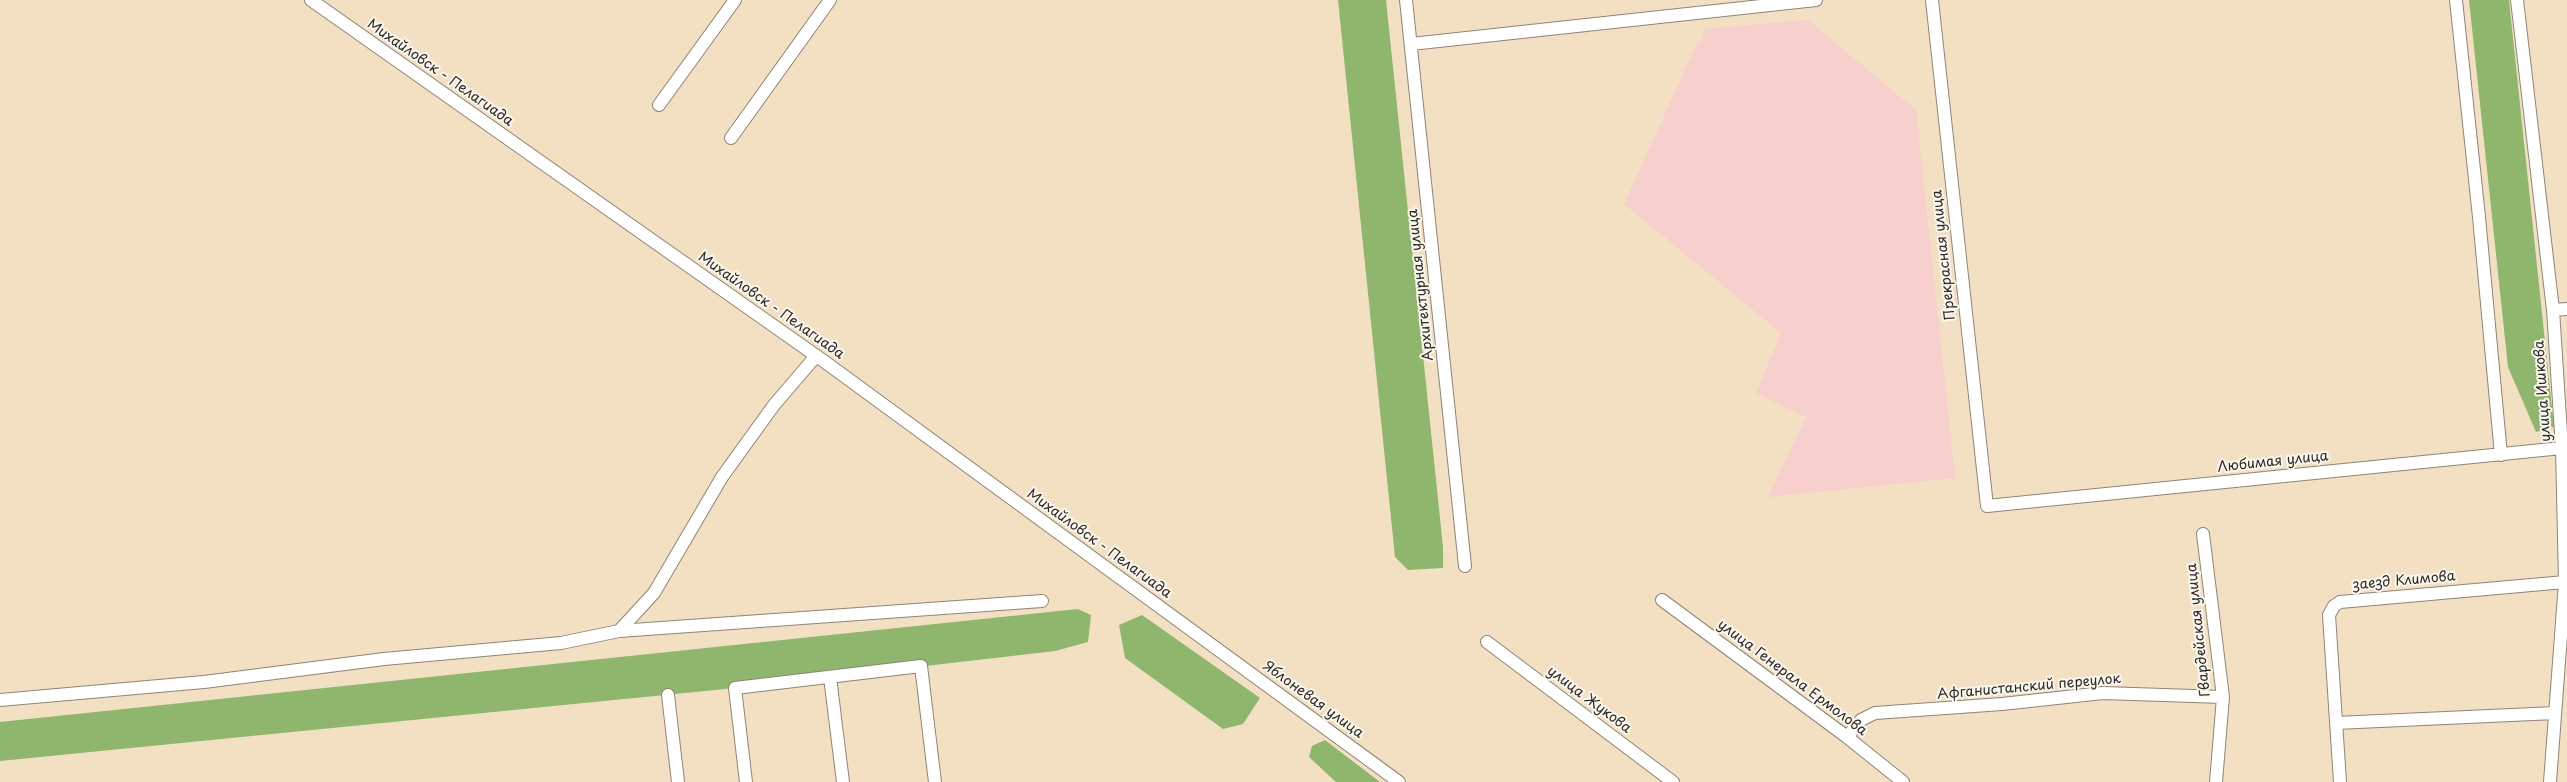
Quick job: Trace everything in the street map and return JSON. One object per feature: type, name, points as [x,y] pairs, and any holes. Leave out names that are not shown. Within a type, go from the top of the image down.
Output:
[{"type":"street","name":"Михайловск - Пелагиада","points":[[311,0],[816,356],[1209,643]]},
{"type":"street","points":[[659,105],[735,0]]},
{"type":"street","points":[[731,138],[830,0]]},
{"type":"street","name":"Архитектурная улица","points":[[1406,0],[1465,566]]},
{"type":"street","points":[[1411,44],[1816,0]]},
{"type":"street","name":"Прекрасная улица","points":[[1932,0],[1987,506]]},
{"type":"street","points":[[2456,0],[2480,217],[2501,455]]},
{"type":"street","name":"улица Ишкова","points":[[2517,0],[2553,310],[2562,448],[2565,582],[2550,782]]},
{"type":"street","points":[[2553,310],[2567,309]]},
{"type":"street","points":[[619,631],[654,593],[722,477],[774,405],[816,356]]},
{"type":"street","name":"Любимая улица","points":[[1987,506],[2562,448]]},
{"type":"street","name":"Гвардейская улица","points":[[2203,534],[2222,697],[2216,782]]},
{"type":"street","name":"заезд Климова","points":[[2340,782],[2329,615],[2334,606],[2340,602],[2565,582]]},
{"type":"street","name":"улица Генерала Ермолова","points":[[1662,600],[1847,737],[1903,782]]},
{"type":"street","points":[[0,700],[204,682],[384,659],[560,642],[619,631],[1042,601]]},
{"type":"street","name":"улица Жукова","points":[[1487,642],[1673,782]]},
{"type":"street","name":"Яблоневая улица","points":[[1209,643],[1399,782]]},
{"type":"street","points":[[746,782],[736,688],[921,666],[935,782]]},
{"type":"street","points":[[830,677],[843,782]]},
{"type":"street","name":"Афганистанский переулок","points":[[1847,737],[1861,720],[1875,713],[2002,704],[2103,693],[2222,697]]},
{"type":"street","points":[[668,695],[678,782]]},
{"type":"street","points":[[2336,722],[2555,713]]},
{"type":"street","points":[[2554,745],[2567,742]]},
{"type":"shaded area","points":[[1808,20],[1916,110],[1955,478],[1768,497],[1806,417],[1756,393],[1781,333],[1624,204],[1698,41],[1703,41],[1704,29]]},
{"type":"green space","points":[[1338,0],[1386,0],[1443,547],[1443,568],[1408,570],[1395,557]]},
{"type":"green space","points":[[2469,0],[2509,0],[2554,427],[2536,432],[2508,367]]},
{"type":"green space","points":[[1078,609],[1091,615],[1088,642],[1055,651],[735,688],[0,761],[0,722]]},
{"type":"green space","points":[[1142,615],[1260,698],[1243,724],[1223,729],[1125,658],[1119,625]]},
{"type":"green space","points":[[1325,740],[1380,782],[1336,782],[1309,757],[1312,746]]}]
